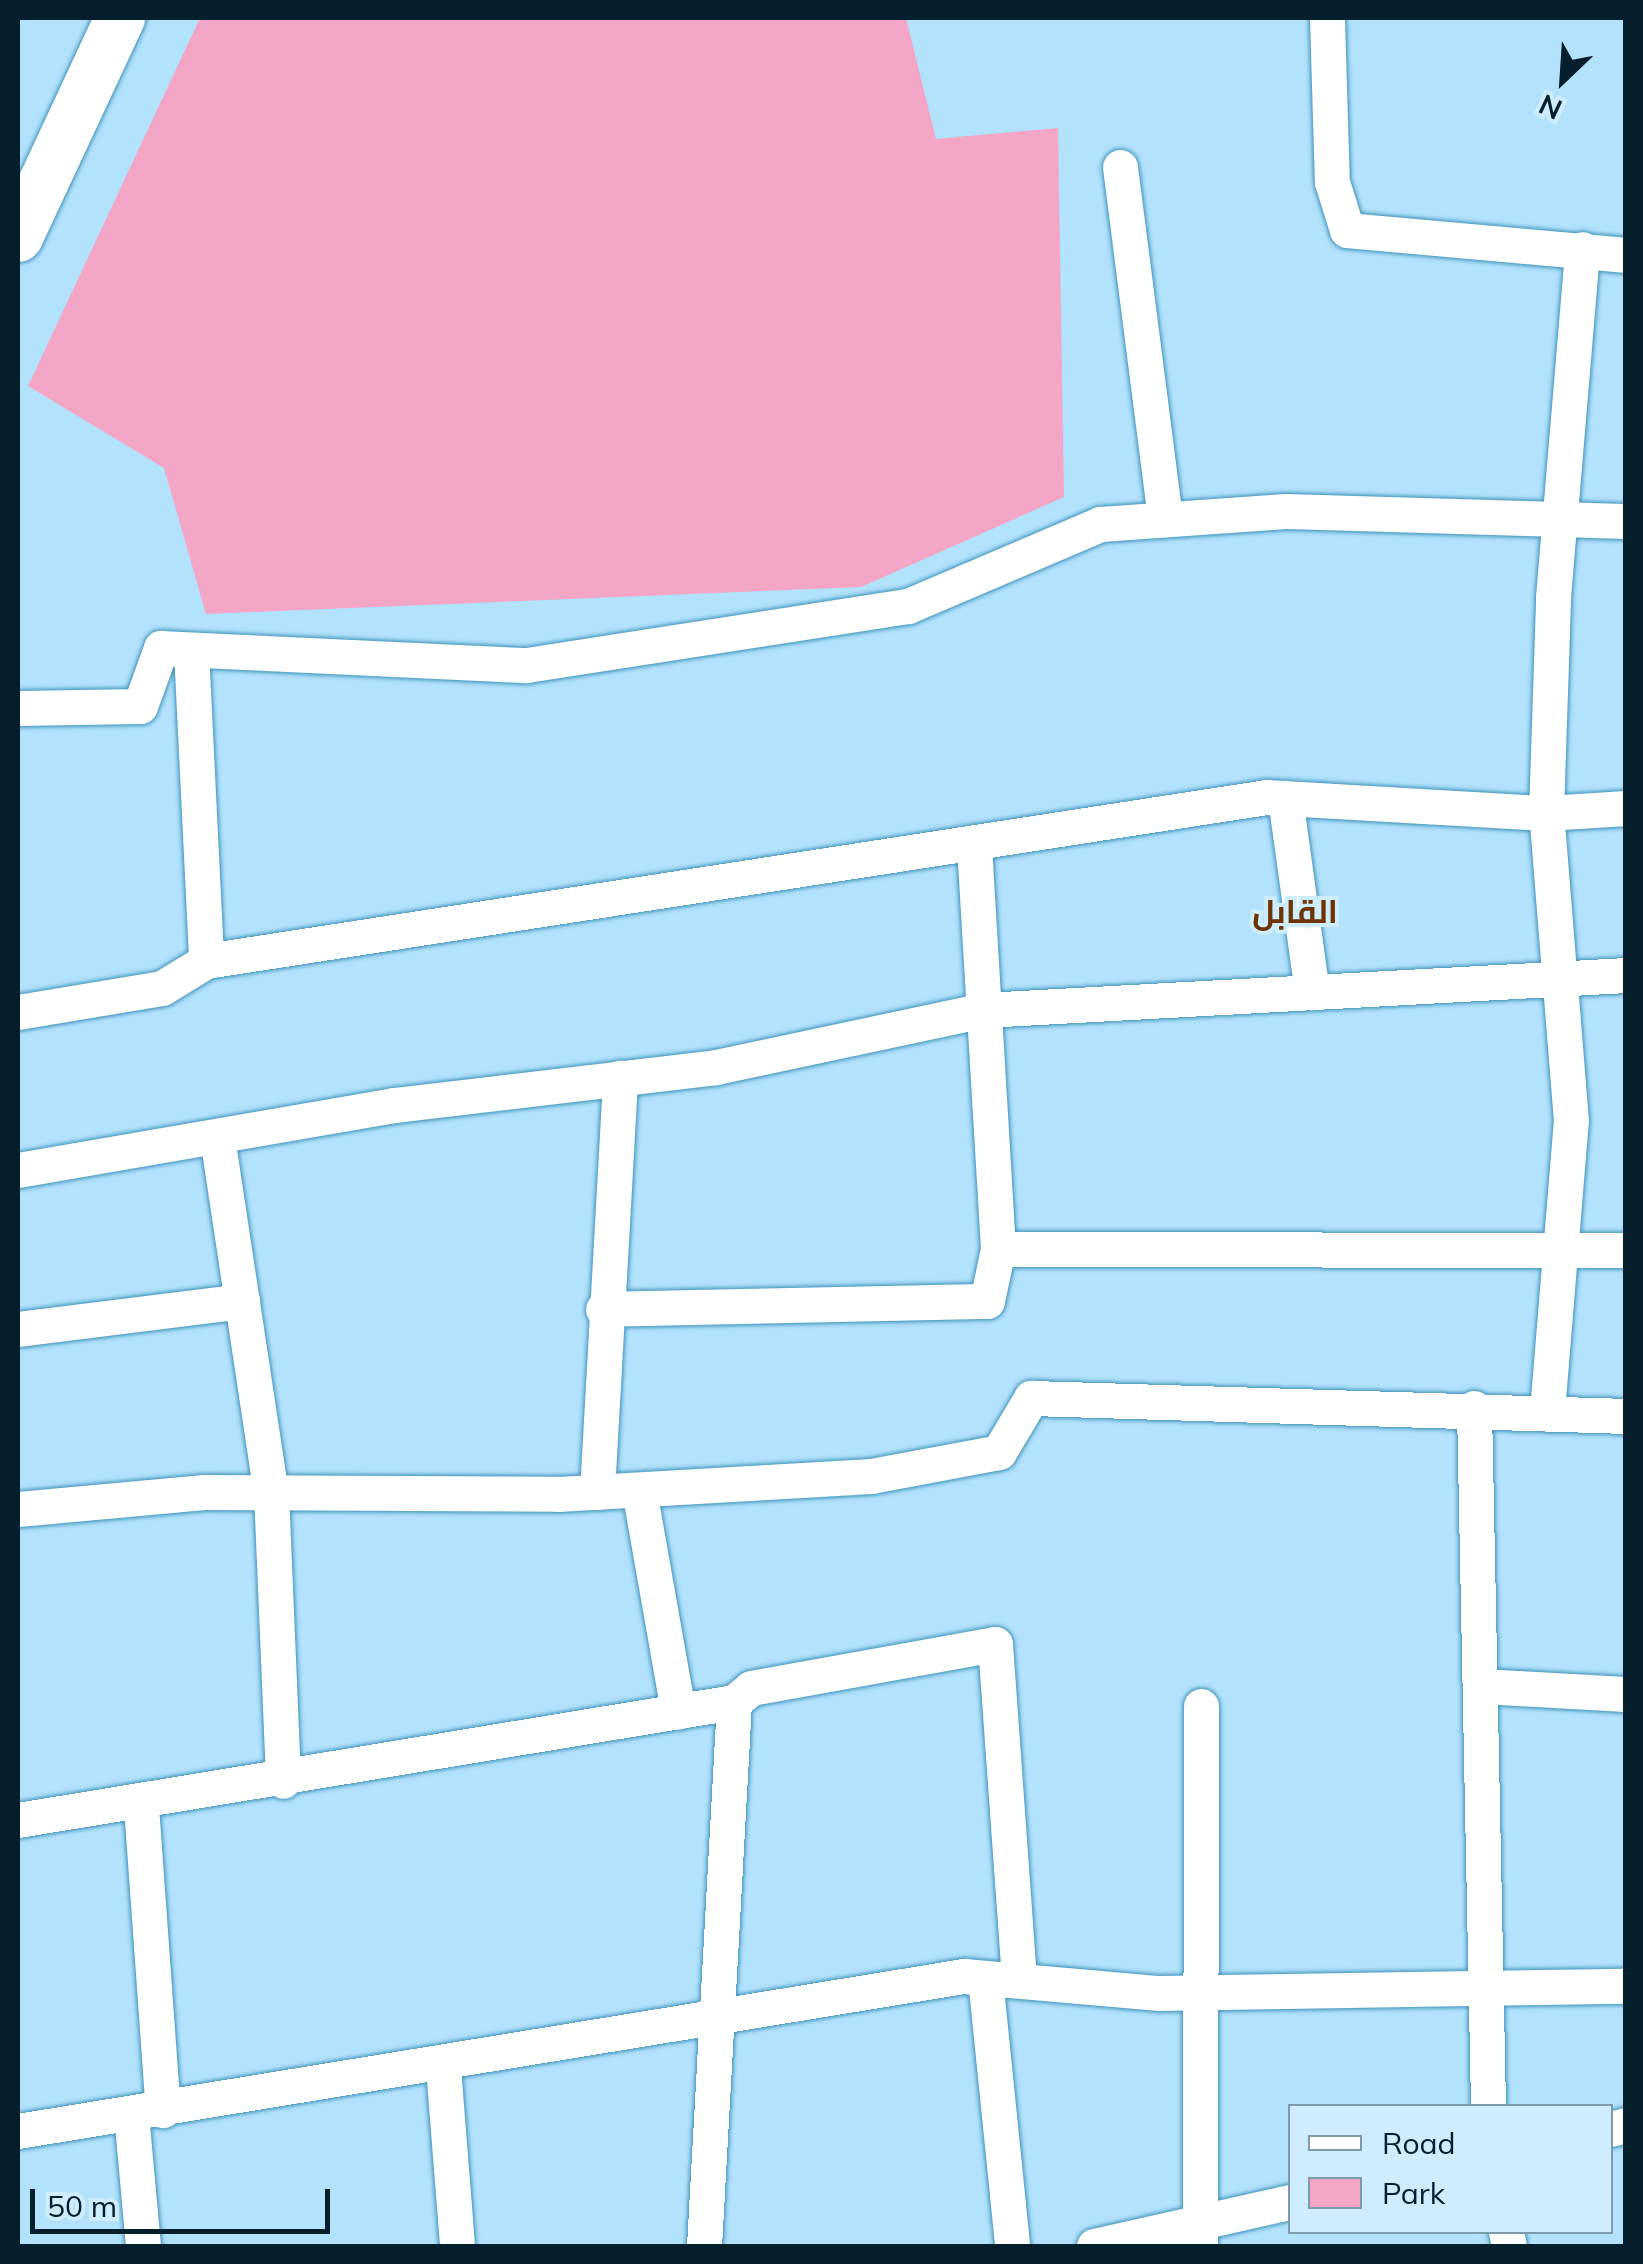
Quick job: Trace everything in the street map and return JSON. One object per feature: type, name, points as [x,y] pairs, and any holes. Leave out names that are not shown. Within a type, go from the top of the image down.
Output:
[{"type":"street","points":[[18,237],[120,18]]},
{"type":"street","points":[[1327,18],[1332,182],[1348,230],[1582,248],[1626,255]]},
{"type":"street","points":[[1120,167],[1165,519]]},
{"type":"street","points":[[1547,1411],[1565,1250],[1566,980],[1546,813],[1559,518],[1582,248]]},
{"type":"street","points":[[18,708],[140,706],[160,648],[526,664],[908,606],[1100,524],[1286,510],[1626,521]]},
{"type":"street","points":[[190,650],[206,961]]},
{"type":"street","points":[[1285,798],[1312,992]]},
{"type":"street","points":[[18,1012],[162,988],[206,961],[1285,798],[1546,813],[1626,808]]},
{"type":"street","points":[[604,1309],[988,1302],[998,1249],[974,844]]},
{"type":"street","points":[[18,1170],[620,1078],[984,1010],[1626,975]]},
{"type":"street","points":[[597,1492],[604,1309],[620,1078]]},
{"type":"street","points":[[218,1138],[271,1492],[282,1781]]},
{"type":"street","points":[[998,1249],[1626,1250]]},
{"type":"street","points":[[18,1328],[242,1301]]},
{"type":"street","points":[[18,1510],[271,1492],[597,1492],[870,1476],[1000,1452],[1031,1398],[1474,1408],[1626,1416]]},
{"type":"street","points":[[1474,1408],[1488,2104]]},
{"type":"street","points":[[639,1490],[678,1712]]},
{"type":"street","points":[[18,1820],[141,1806],[734,1702],[751,1688],[995,1644],[1012,2246]]},
{"type":"street","points":[[1481,1686],[1626,1694]]},
{"type":"street","points":[[704,2246],[722,2018],[734,1702]]},
{"type":"street","points":[[1200,2234],[1201,1706]]},
{"type":"street","points":[[141,1806],[147,2112],[143,2246]]},
{"type":"street","points":[[18,2131],[443,2067],[722,2018],[1002,1979],[1200,1992],[1626,1986]]},
{"type":"street","points":[[443,2067],[457,2246]]},
{"type":"street","points":[[1094,2246],[1200,2234],[1288,2203]]},
{"type":"green space","points":[[200,18],[906,18],[936,139],[1058,128],[1064,497],[861,587],[206,614],[164,468],[28,386]]},
{"type":"district","name":"القابل","points":[[1295,911]]}]
